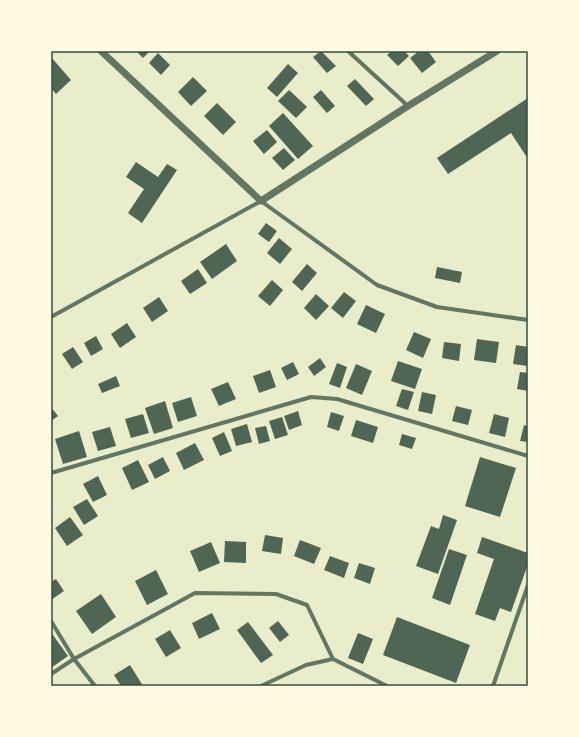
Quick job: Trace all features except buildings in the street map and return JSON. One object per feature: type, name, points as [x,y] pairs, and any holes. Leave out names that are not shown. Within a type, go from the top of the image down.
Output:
[{"type":"street","points":[[348,51],[408,106]]},
{"type":"street","points":[[51,317],[261,201],[408,106],[497,51]]},
{"type":"street","points":[[104,52],[261,201],[377,285],[437,307],[528,320]]},
{"type":"street","points":[[51,473],[311,397],[338,399],[528,456]]},
{"type":"street","points":[[493,686],[528,585]]},
{"type":"street","points":[[51,674],[74,659],[195,593],[276,594],[307,605],[333,659],[387,686]]},
{"type":"street","points":[[51,620],[74,659],[95,686]]},
{"type":"street","points":[[261,686],[306,665],[333,659]]},
{"type":"street","points":[[375,686],[379,682]]}]
